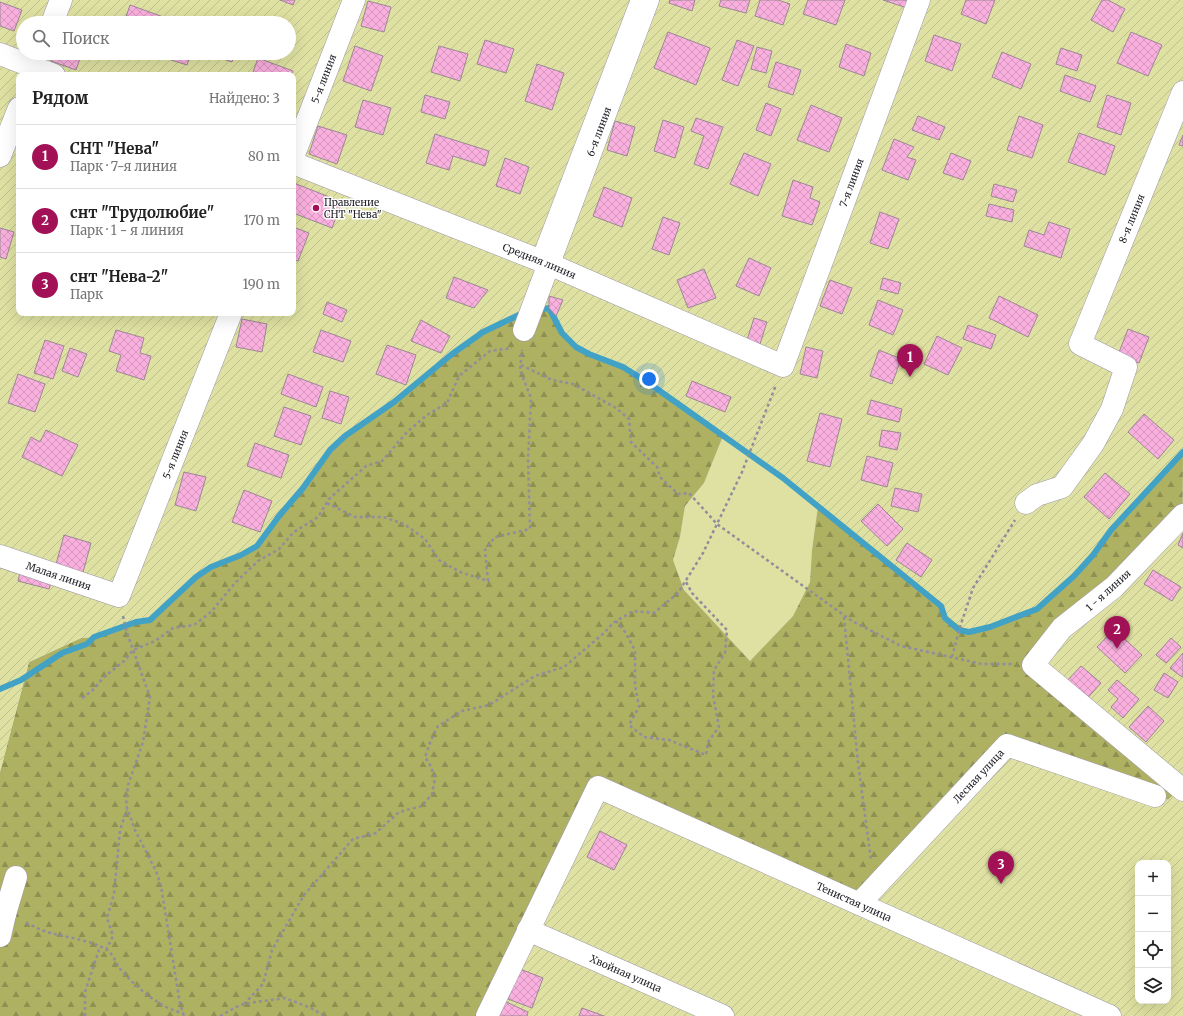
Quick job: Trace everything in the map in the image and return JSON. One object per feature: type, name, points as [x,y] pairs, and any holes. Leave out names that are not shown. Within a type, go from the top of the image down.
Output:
[{"type":"street","points":[[55,16],[61,0]]},
{"type":"street","name":"5-я линия","points":[[296,149],[354,0]]},
{"type":"street","name":"6-я линия","points":[[527,326],[543,262],[648,0]]},
{"type":"street","name":"7-я линия","points":[[783,366],[919,0]]},
{"type":"street","points":[[0,54],[16,60]]},
{"type":"street","points":[[17,60],[40,68]]},
{"type":"street","name":"8-я линия","points":[[1026,503],[1038,495],[1062,487],[1093,444],[1112,409],[1126,367],[1080,344],[1183,92]]},
{"type":"street","points":[[0,156],[16,116]]},
{"type":"street","name":"Средняя линия","points":[[296,164],[543,262],[783,366]]},
{"type":"street","name":"5-я линия","points":[[118,596],[230,316]]},
{"type":"street","name":"1 - я линия","points":[[1033,665],[1062,628],[1114,587],[1183,515]]},
{"type":"street","name":"Малая линия","points":[[0,556],[118,596]]},
{"type":"street","points":[[1033,665],[1177,785]]},
{"type":"street","name":"Лесная улица","points":[[859,904],[1007,745],[1155,796]]},
{"type":"street","name":"Тенистая улица","points":[[528,930],[598,787],[1110,1016]]},
{"type":"street","points":[[0,936],[3,913],[16,877]]},
{"type":"street","points":[[487,1016],[528,930]]},
{"type":"street","name":"Хвойная улица","points":[[528,930],[723,1016]]},
{"type":"lane","points":[[543,262],[636,0]]},
{"type":"path","points":[[327,503],[355,517],[383,517],[404,524],[425,539],[439,560],[460,572],[488,581],[485,550],[495,537],[530,529],[528,460],[531,398],[520,370],[527,326]]},
{"type":"path","points":[[82,698],[92,691],[104,677],[124,661],[134,650],[155,641],[173,628],[194,625],[211,612],[235,583],[258,561],[279,549],[294,532],[318,517],[329,499],[366,466],[382,461],[407,432],[427,415],[447,403],[459,376],[490,351],[527,326]]},
{"type":"path","points":[[521,365],[552,380],[573,384],[616,408],[629,419],[631,442],[657,467],[660,477],[678,494],[689,493],[717,524],[844,616],[901,646],[982,664],[1033,665]]},
{"type":"path","points":[[244,1004],[263,984],[272,950],[304,895],[354,839],[376,833],[399,812],[422,806],[432,794],[435,778],[425,757],[430,740],[438,726],[462,711],[489,705],[535,676],[564,667],[616,621],[633,611],[654,613],[678,593],[703,553],[742,472],[783,366]]},
{"type":"path","points":[[952,657],[973,588],[1026,503]]},
{"type":"path","points":[[616,621],[625,632],[634,650],[634,685],[639,707],[629,725],[644,737],[669,740],[706,755],[708,742],[720,727],[713,695],[714,670],[725,653],[727,630],[692,593],[685,580]]},
{"type":"path","points":[[844,616],[858,763],[874,887]]},
{"type":"path","points":[[128,633],[150,697],[143,742],[128,785],[126,805],[135,830],[156,871],[161,886],[183,1015]]},
{"type":"path","points":[[106,950],[113,936],[107,918],[114,894],[120,830],[127,810]]},
{"type":"path","points":[[3,913],[49,933],[87,942],[106,950],[112,955],[122,970],[154,1000],[172,1011],[183,1015]]},
{"type":"path","points":[[85,1016],[85,992],[100,947]]},
{"type":"path","points":[[220,1016],[244,1004],[285,998],[311,1008],[325,1016]]},
{"type":"green space","points":[[0,0],[1183,0],[1183,452],[1111,530],[1093,555],[1037,609],[999,624],[969,632],[944,615],[941,606],[783,478],[623,367],[576,347],[562,333],[549,309],[515,317],[476,337],[414,387],[330,450],[303,488],[257,546],[211,567],[196,577],[150,620],[136,622],[94,637],[81,638],[29,662],[0,772]]},
{"type":"green space","points":[[549,308],[562,333],[576,347],[623,367],[723,436],[704,483],[685,506],[680,537],[673,560],[684,590],[750,661],[793,616],[810,582],[812,550],[818,506],[941,606],[944,615],[999,624],[1037,609],[1093,555],[1111,530],[1183,452],[1181,788],[1168,800],[1007,745],[848,899],[487,1016],[0,1016],[0,772],[29,662],[81,638],[94,637],[136,622],[150,620],[196,577],[211,567],[257,546],[303,488],[330,450],[414,387],[476,337],[515,317]]},
{"type":"green space","points":[[723,436],[783,478],[818,506],[812,550],[810,582],[793,616],[750,661],[684,590],[673,560],[680,537],[685,506],[704,483]]},
{"type":"green space","points":[[1183,515],[1183,1016],[487,1016],[598,787],[848,899],[1007,745],[1168,800],[1181,788],[1040,671],[1062,628]]},
{"type":"building","points":[[280,0],[295,0],[293,5]]},
{"type":"building","points":[[670,0],[695,0],[692,11],[669,3]]},
{"type":"building","points":[[721,0],[750,0],[746,13],[719,6]]},
{"type":"building","points":[[760,0],[778,0],[790,4],[783,25],[755,16]]},
{"type":"building","points":[[808,0],[845,0],[836,25],[803,14]]},
{"type":"building","points":[[883,0],[910,0],[907,8]]},
{"type":"building","points":[[966,0],[995,0],[986,24],[961,14]]},
{"type":"building","points":[[1102,0],[1108,0],[1125,9],[1113,32],[1091,20]]},
{"type":"building","points":[[368,1],[391,7],[384,32],[361,26]]},
{"type":"building","points":[[0,2],[22,10],[20,16],[16,16],[16,26],[14,31],[0,26]]},
{"type":"building","points":[[130,5],[161,16],[126,16]]},
{"type":"building","points":[[668,32],[710,48],[696,85],[654,68]]},
{"type":"building","points":[[1131,32],[1162,45],[1148,76],[1117,63]]},
{"type":"building","points":[[934,35],[961,44],[952,71],[925,61]]},
{"type":"building","points":[[485,40],[514,49],[506,73],[477,64]]},
{"type":"building","points":[[737,40],[754,46],[738,86],[722,80]]},
{"type":"building","points":[[846,44],[871,53],[864,76],[839,67]]},
{"type":"building","points":[[355,46],[383,56],[371,91],[343,81]]},
{"type":"building","points":[[439,46],[468,54],[460,81],[431,72]]},
{"type":"building","points":[[757,47],[772,51],[766,73],[751,69]]},
{"type":"building","points":[[1061,48],[1082,55],[1077,71],[1056,64]]},
{"type":"building","points":[[1002,52],[1031,64],[1021,89],[992,77]]},
{"type":"building","points":[[51,60],[80,60],[76,70]]},
{"type":"building","points":[[171,60],[189,60],[187,65]]},
{"type":"building","points":[[257,60],[263,60],[293,71],[292,72],[253,72]]},
{"type":"building","points":[[776,62],[801,70],[793,95],[768,87]]},
{"type":"building","points":[[537,64],[564,73],[552,110],[525,101]]},
{"type":"building","points":[[1065,75],[1096,86],[1090,102],[1060,91]]},
{"type":"building","points":[[425,95],[450,102],[445,119],[421,112]]},
{"type":"building","points":[[1107,95],[1131,103],[1121,135],[1097,127]]},
{"type":"building","points":[[363,100],[391,108],[383,135],[355,127]]},
{"type":"building","points":[[766,103],[781,109],[771,136],[756,130]]},
{"type":"building","points":[[811,105],[842,118],[829,152],[797,140]]},
{"type":"building","points":[[918,116],[945,127],[939,140],[912,130]]},
{"type":"building","points":[[1019,116],[1043,125],[1032,158],[1007,150]]},
{"type":"building","points":[[696,118],[723,127],[708,169],[694,164],[704,136],[691,131]]},
{"type":"building","points":[[663,120],[684,127],[675,158],[654,151]]},
{"type":"building","points":[[615,121],[635,127],[627,156],[607,150]]},
{"type":"building","points":[[318,126],[347,135],[337,164],[309,154]]},
{"type":"building","points":[[1079,133],[1115,146],[1105,175],[1068,162]]},
{"type":"building","points":[[435,134],[489,151],[485,166],[453,156],[449,170],[426,163]]},
{"type":"building","points":[[1183,135],[1183,146],[1179,145]]},
{"type":"building","points":[[894,139],[914,147],[907,157],[916,160],[908,180],[882,170]]},
{"type":"building","points":[[744,153],[771,164],[758,196],[730,184]]},
{"type":"building","points":[[951,153],[971,161],[963,180],[943,173]]},
{"type":"building","points":[[505,158],[529,167],[520,194],[496,186]]},
{"type":"building","points":[[793,180],[813,187],[810,198],[820,202],[812,225],[782,216]]},
{"type":"building","name":"Правление СНТ \"Нева\"","points":[[296,184],[342,202],[332,228],[296,214]]},
{"type":"building","points":[[994,184],[1017,190],[1013,202],[991,196]]},
{"type":"building","points":[[604,187],[632,198],[622,227],[593,216]]},
{"type":"building","points":[[989,204],[1014,210],[1012,222],[986,216]]},
{"type":"building","points":[[880,212],[899,219],[888,249],[870,243]]},
{"type":"building","points":[[663,217],[680,223],[669,255],[652,249]]},
{"type":"building","points":[[1049,222],[1070,229],[1061,258],[1024,246],[1029,230],[1044,235]]},
{"type":"building","points":[[0,228],[14,232],[6,259],[0,257]]},
{"type":"building","points":[[296,228],[309,233],[298,261],[296,260]]},
{"type":"building","points":[[749,258],[771,268],[759,296],[736,286]]},
{"type":"building","points":[[704,269],[716,298],[688,308],[677,280]]},
{"type":"building","points":[[454,277],[488,290],[474,308],[446,298]]},
{"type":"building","points":[[883,278],[901,283],[898,294],[880,289]]},
{"type":"building","points":[[830,280],[852,288],[842,314],[820,306]]},
{"type":"building","points":[[549,296],[563,300],[556,316],[549,308]]},
{"type":"building","points":[[999,296],[1038,315],[1028,337],[989,318]]},
{"type":"building","points":[[878,300],[903,310],[893,335],[869,325]]},
{"type":"building","points":[[327,302],[347,310],[342,322],[323,314]]},
{"type":"building","points":[[754,318],[767,322],[760,344],[747,340]]},
{"type":"building","points":[[242,319],[267,324],[262,352],[236,347]]},
{"type":"building","points":[[421,320],[450,336],[441,353],[411,341]]},
{"type":"building","points":[[968,325],[996,335],[991,349],[963,339]]},
{"type":"building","points":[[1128,329],[1149,337],[1139,363],[1118,355]]},
{"type":"building","points":[[116,330],[144,338],[140,353],[151,356],[144,380],[116,371],[121,355],[109,351]]},
{"type":"building","points":[[321,330],[351,341],[343,362],[313,352]]},
{"type":"building","points":[[937,336],[962,348],[948,375],[924,364]]},
{"type":"building","points":[[45,340],[64,346],[53,379],[34,373]]},
{"type":"building","points":[[387,345],[416,355],[406,385],[376,374]]},
{"type":"building","points":[[806,347],[823,351],[817,378],[800,374]]},
{"type":"building","points":[[70,348],[87,354],[78,377],[62,371]]},
{"type":"building","points":[[879,350],[901,359],[892,384],[870,376]]},
{"type":"building","points":[[18,374],[45,384],[35,412],[8,403]]},
{"type":"building","points":[[288,374],[323,387],[316,407],[281,394]]},
{"type":"building","points":[[692,381],[731,397],[725,412],[686,396]]},
{"type":"building","points":[[330,391],[349,397],[341,424],[322,418]]},
{"type":"building","points":[[871,400],[902,409],[899,422],[867,414]]},
{"type":"building","points":[[284,407],[311,416],[301,445],[274,436]]},
{"type":"building","points":[[820,413],[842,419],[830,467],[807,461]]},
{"type":"building","points":[[1144,414],[1174,440],[1158,459],[1128,432]]},
{"type":"building","points":[[46,430],[78,445],[62,476],[22,457],[31,437],[40,442]]},
{"type":"building","points":[[882,430],[901,433],[897,450],[879,446]]},
{"type":"building","points":[[255,443],[289,455],[281,478],[247,466]]},
{"type":"building","points":[[867,456],[893,463],[887,487],[861,480]]},
{"type":"building","points":[[184,472],[206,477],[196,511],[175,505]]},
{"type":"building","points":[[1105,473],[1130,494],[1109,519],[1084,497]]},
{"type":"building","points":[[895,488],[922,494],[918,512],[891,506]]},
{"type":"building","points":[[244,490],[272,501],[260,532],[232,522]]},
{"type":"building","points":[[878,504],[903,529],[887,546],[861,521]]},
{"type":"building","points":[[1183,533],[1183,548],[1178,545]]},
{"type":"building","points":[[64,535],[91,543],[82,576],[55,568]]},
{"type":"building","points":[[907,543],[932,560],[921,577],[896,560]]},
{"type":"building","points":[[21,568],[53,576],[49,589],[18,581]]},
{"type":"building","points":[[1153,570],[1181,587],[1172,601],[1144,584]]},
{"type":"building","points":[[1114,629],[1142,655],[1125,673],[1097,647]]},
{"type":"building","points":[[1171,638],[1181,647],[1166,663],[1156,655]]},
{"type":"building","points":[[1183,653],[1183,675],[1182,677],[1170,668]]},
{"type":"building","points":[[1081,666],[1101,683],[1085,701],[1065,683]]},
{"type":"building","points":[[1164,673],[1178,682],[1168,698],[1154,690]]},
{"type":"building","points":[[1117,680],[1139,699],[1123,718],[1111,707],[1118,699],[1108,690]]},
{"type":"building","points":[[1148,706],[1164,721],[1146,742],[1129,727]]},
{"type":"building","points":[[600,831],[627,845],[614,870],[587,857]]},
{"type":"building","points":[[520,969],[543,978],[532,1008],[508,999]]},
{"type":"building","points":[[502,1000],[528,1012],[527,1016],[495,1016]]},
{"type":"building","points":[[582,1008],[604,1016],[579,1016]]},
{"type":"waterway","points":[[536,310],[549,308],[562,333],[576,347],[589,354],[623,367],[650,384],[783,478],[941,606],[945,618],[959,630],[969,632],[990,627],[1037,609],[1074,576],[1093,555],[1111,530],[1183,452]]},
{"type":"waterway","points":[[0,689],[21,680],[62,653],[87,644],[94,637],[136,622],[150,620],[196,577],[211,567],[241,555],[257,546],[279,516],[303,488],[330,450],[345,436],[394,402],[452,354],[483,332],[525,312]]},
{"type":"place","name":"Правление СНТ \"Нева\"","points":[[316,208]]},
{"type":"place","name":"СНТ \"Нева\"","points":[[910,377]]},
{"type":"place","name":"снт \"Трудолюбие\"","points":[[1117,649]]},
{"type":"place","name":"снт \"Нева-2\"","points":[[1001,884]]}]
